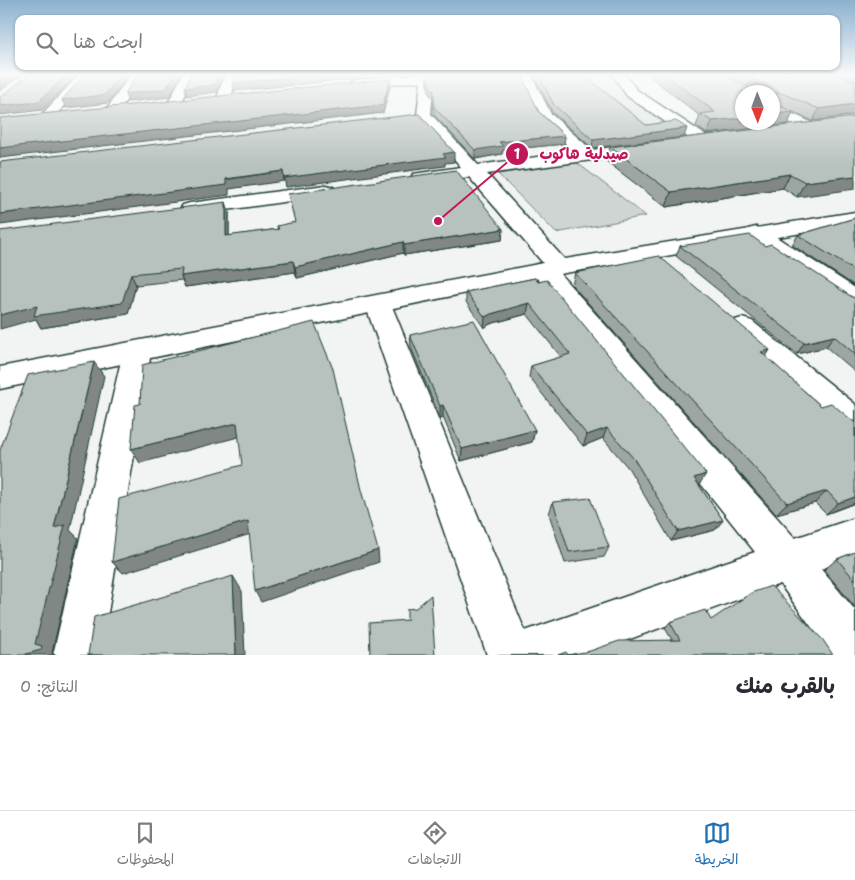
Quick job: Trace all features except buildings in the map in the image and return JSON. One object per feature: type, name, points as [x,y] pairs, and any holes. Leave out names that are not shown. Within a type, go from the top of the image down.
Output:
[{"type":"street","points":[[55,105],[42,117],[66,115]]},
{"type":"street","points":[[112,105],[108,110],[131,108]]},
{"type":"street","points":[[425,105],[424,115],[472,170],[552,268],[855,646]]},
{"type":"street","points":[[540,105],[545,116],[587,155]]},
{"type":"street","points":[[649,105],[704,141]]},
{"type":"street","points":[[780,111],[819,126],[782,131]]},
{"type":"street","points":[[404,117],[424,115]]},
{"type":"street","points":[[398,182],[472,170],[724,138]]},
{"type":"street","points":[[175,211],[340,189]]},
{"type":"street","points":[[0,378],[552,268],[853,220]]},
{"type":"street","points":[[756,234],[855,300]]},
{"type":"street","points":[[653,251],[675,270]]},
{"type":"street","points":[[378,304],[511,655]]},
{"type":"street","points":[[720,308],[855,423]]},
{"type":"street","points":[[77,655],[137,352]]},
{"type":"street","points":[[522,655],[855,537]]},
{"type":"shaded area","points":[[551,105],[640,105],[658,119],[678,130],[667,134],[555,110]]},
{"type":"shaded area","points":[[576,162],[646,216],[556,233],[498,174]]},
{"type":"place","name":"صيدلية هاكوب","points":[[438,221]]}]
